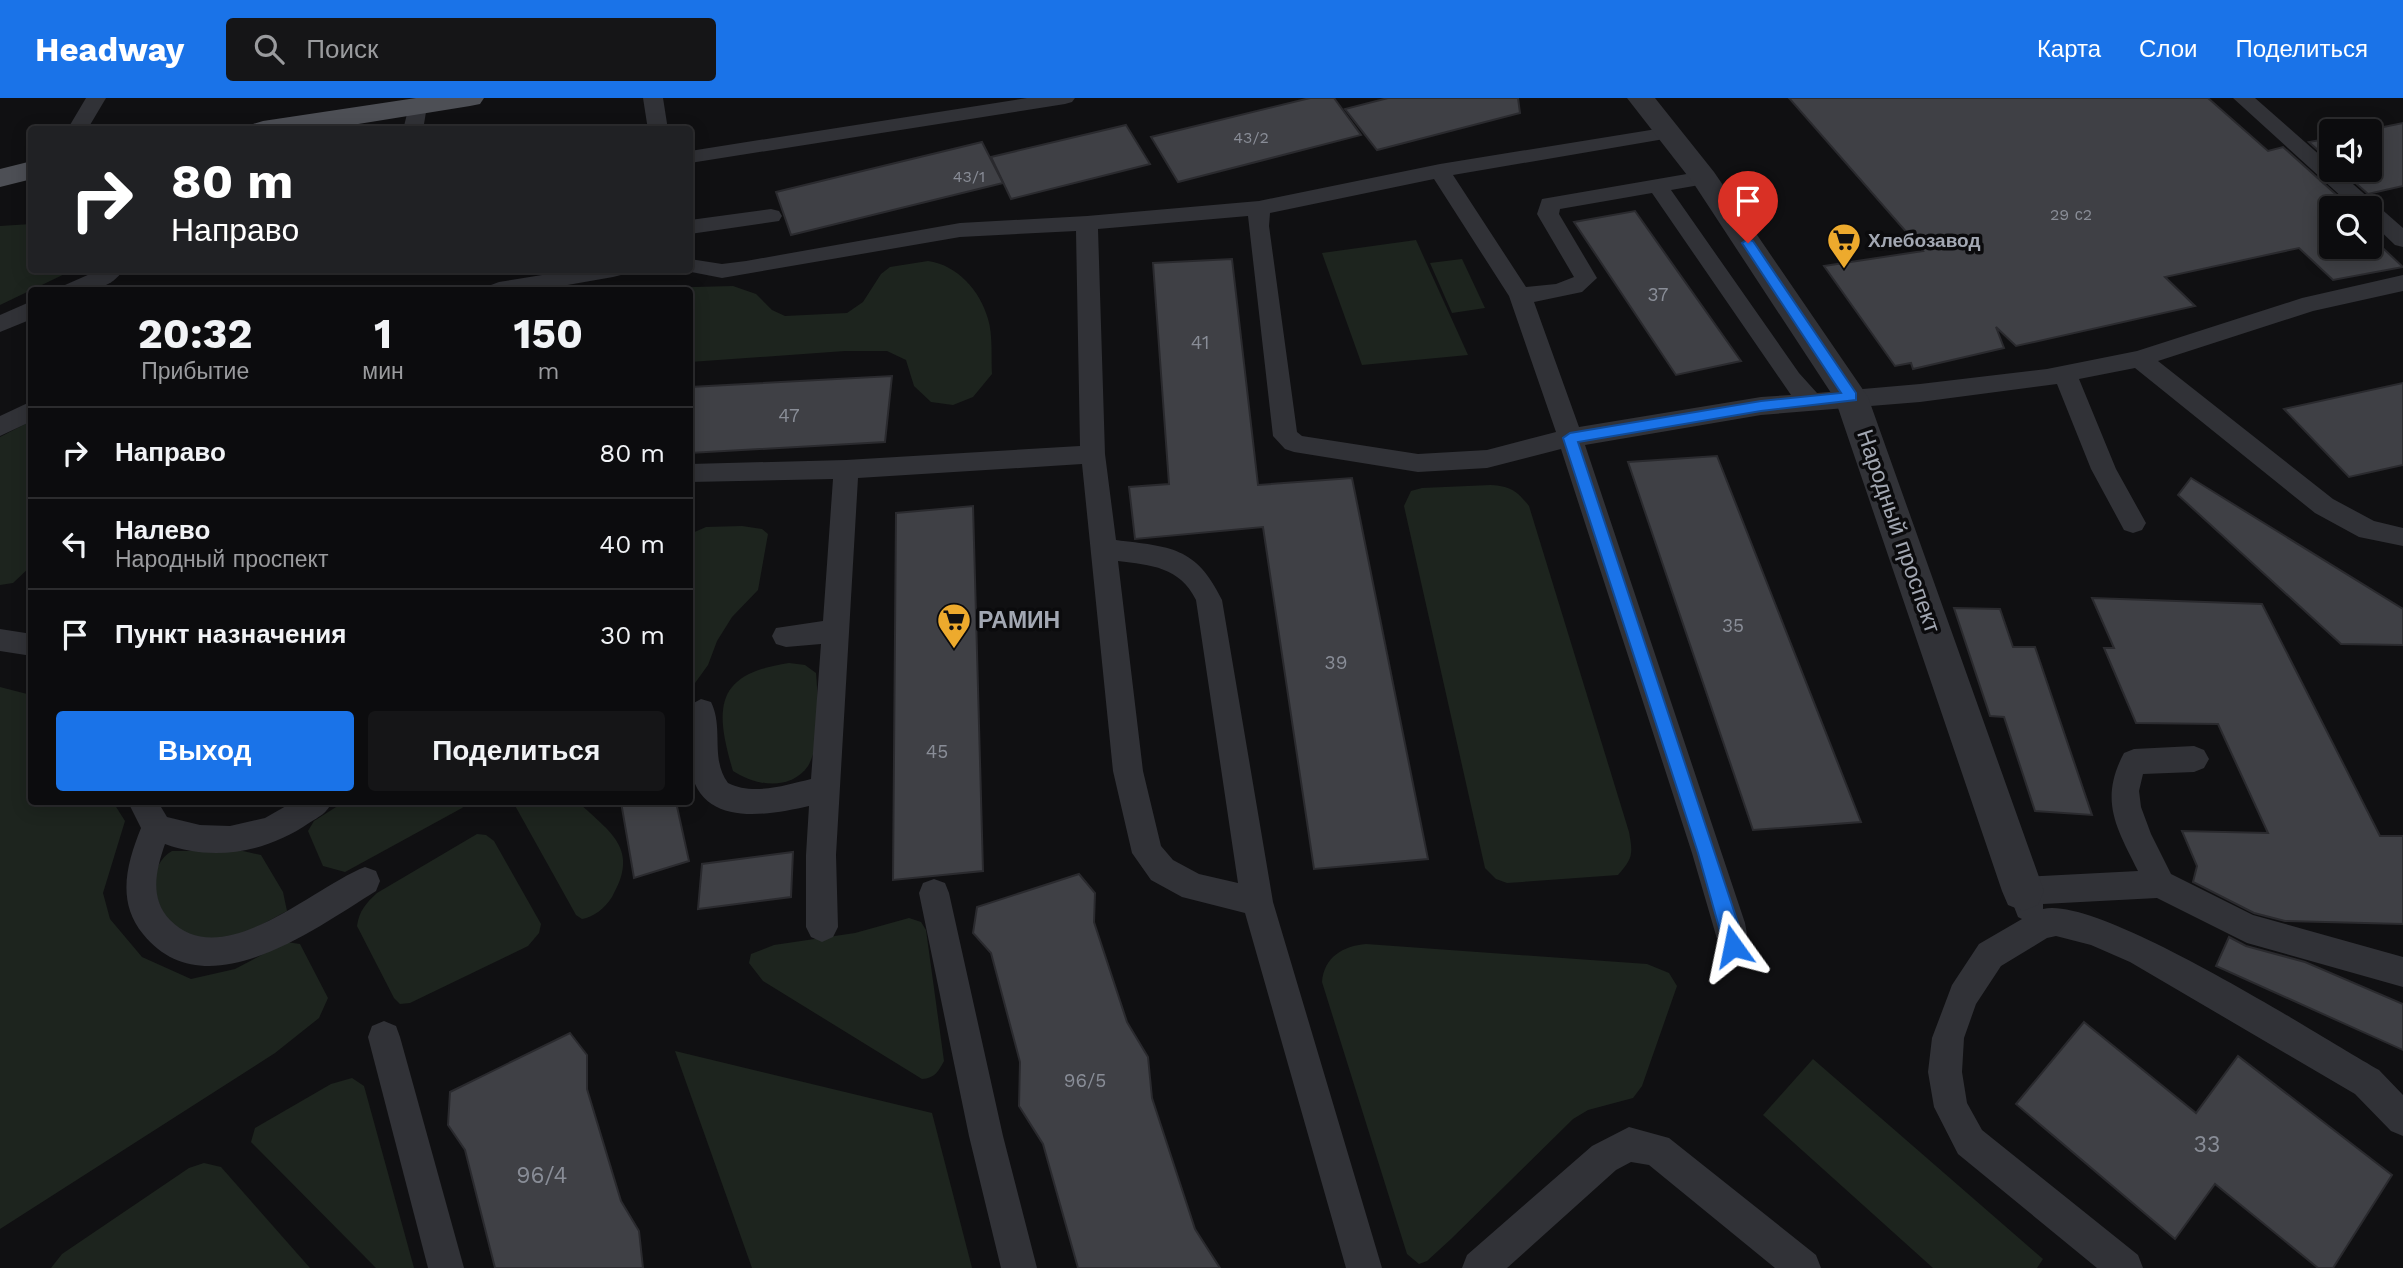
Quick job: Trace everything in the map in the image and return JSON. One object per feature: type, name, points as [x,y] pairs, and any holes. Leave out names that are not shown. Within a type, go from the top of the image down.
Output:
[{"type":"main road","points":[[310,126],[415,118],[470,98]]},
{"type":"main road","points":[[0,178],[28,171]]},
{"type":"street","name":"Народный проспект","points":[[1642,98],[1704,178],[1851,397],[2023,891]]},
{"type":"lane","points":[[79,126],[96,98]]},
{"type":"lane","points":[[653,98],[657,126]]},
{"type":"lane","points":[[693,157],[1065,98]]},
{"type":"lane","points":[[2243,98],[2353,196]]},
{"type":"lane","points":[[693,266],[722,271],[746,268],[960,230],[1087,223],[1259,208],[1440,171],[1669,133]]},
{"type":"lane","points":[[1440,171],[1520,295],[1703,840],[1729,923],[1733,946]]},
{"type":"lane","points":[[1520,295],[1540,295],[1577,286],[1586,278],[1548,214],[1550,204],[1704,178]]},
{"type":"lane","points":[[1657,185],[1791,379],[1809,400]]},
{"type":"lane","points":[[1259,208],[1259,235],[1284,436],[1294,443],[1311,447],[1418,463],[1487,459],[1570,438],[1809,400],[1920,393],[2065,374],[2139,359],[2310,304],[2403,283]]},
{"type":"lane","points":[[693,227],[771,216]]},
{"type":"lane","points":[[2382,221],[2403,240]]},
{"type":"lane","points":[[1087,223],[1093,454],[1128,771],[1147,853],[1162,870],[1193,887],[1257,902]]},
{"type":"lane","points":[[80,287],[109,273]]},
{"type":"lane","points":[[516,287],[596,273]]},
{"type":"lane","points":[[0,324],[28,311]]},
{"type":"lane","points":[[2139,359],[2324,506],[2368,530],[2400,537]]},
{"type":"lane","points":[[2065,374],[2083,421],[2133,523]]},
{"type":"lane","points":[[0,427],[28,412]]},
{"type":"lane","points":[[693,473],[846,469],[1093,454]]},
{"type":"lane","points":[[822,927],[821,855],[846,469]]},
{"type":"lane","points":[[1103,549],[1170,559],[1194,572],[1203,583],[1209,600],[1257,902],[1364,1268]]},
{"type":"lane","points":[[786,636],[834,631]]},
{"type":"lane","points":[[0,639],[28,644]]},
{"type":"lane","points":[[701,711],[708,779],[717,794],[732,800],[762,802],[825,789]]},
{"type":"lane","points":[[2160,884],[2128,812],[2125,793],[2127,772],[2134,762],[2194,759]]},
{"type":"lane","points":[[312,805],[275,828],[213,842],[177,836],[150,814],[140,870],[142,905],[151,923],[183,947],[205,954],[226,950],[256,941],[365,881]]},
{"type":"lane","points":[[2040,925],[2023,891],[2160,884],[2247,928],[2403,972]]},
{"type":"lane","points":[[934,892],[986,1136],[1019,1268]]},
{"type":"lane","points":[[2125,1268],[1970,1142],[1951,1107],[1945,1072],[1948,1038],[1963,996],[1990,955],[2040,925],[2056,921],[2080,927],[2141,951],[2367,1082],[2403,1119]]},
{"type":"lane","points":[[384,1037],[446,1268]]},
{"type":"lane","points":[[1480,1268],[1604,1158],[1629,1144],[1657,1150],[1803,1268]]},
{"type":"shaded area","points":[[28,224],[28,273],[67,273],[38,287],[28,287],[28,292],[0,305],[0,226]]},
{"type":"shaded area","points":[[1416,240],[1468,355],[1362,365],[1322,253]]},
{"type":"shaded area","points":[[1462,259],[1485,308],[1452,313],[1430,263]]},
{"type":"shaded area","points":[[928,261],[939,263],[958,273],[979,298],[990,325],[992,374],[973,397],[953,405],[931,402],[914,386],[906,360],[887,351],[845,351],[693,362],[693,287],[733,286],[756,294],[772,310],[785,316],[847,313],[863,302],[881,274],[890,267]]},
{"type":"shaded area","points":[[28,423],[28,569],[13,583],[0,585],[0,437]]},
{"type":"shaded area","points":[[1491,485],[1513,490],[1529,506],[1629,832],[1631,855],[1618,875],[1507,883],[1496,879],[1485,868],[1404,506],[1411,491],[1422,488]]},
{"type":"shaded area","points":[[742,526],[762,529],[768,534],[758,590],[732,617],[717,641],[708,665],[693,686],[693,533],[706,527]]},
{"type":"shaded area","points":[[789,663],[805,665],[816,673],[818,721],[812,757],[808,766],[792,780],[772,784],[751,780],[733,771],[723,729],[726,697],[734,685],[746,676],[765,668]]},
{"type":"shaded area","points":[[0,687],[28,694],[28,805],[115,805],[125,821],[103,893],[110,919],[142,957],[191,979],[235,969],[286,942],[300,944],[328,998],[319,1018],[275,1053],[0,1229]]},
{"type":"shaded area","points":[[339,805],[465,805],[345,872],[323,866],[308,831],[314,821]]},
{"type":"shaded area","points":[[515,805],[581,805],[618,843],[623,866],[612,897],[591,916],[582,919],[576,915]]},
{"type":"shaded area","points":[[477,834],[486,835],[494,841],[541,924],[539,933],[528,946],[410,1003],[400,1004],[394,998],[357,926],[361,912],[377,893]]},
{"type":"shaded area","points":[[172,851],[243,851],[261,855],[283,892],[287,911],[250,930],[221,940],[195,937],[184,932],[174,926],[165,915],[155,885],[158,866]]},
{"type":"shaded area","points":[[909,918],[921,922],[926,930],[944,1061],[936,1074],[930,1077],[922,1079],[763,981],[749,963],[751,954],[774,945],[855,933]]},
{"type":"shaded area","points":[[1366,944],[1647,964],[1669,973],[1677,986],[1642,1086],[1633,1098],[1588,1110],[1573,1119],[1451,1239],[1427,1261],[1419,1264],[1407,1254],[1322,982],[1326,966],[1336,954],[1350,947]]},
{"type":"shaded area","points":[[675,1051],[932,1113],[972,1268],[752,1268]]},
{"type":"shaded area","points":[[1813,1059],[2043,1259],[2037,1268],[1933,1268],[1763,1115]]},
{"type":"shaded area","points":[[352,1078],[364,1086],[414,1268],[376,1268],[251,1142],[255,1128],[331,1084]]},
{"type":"shaded area","points":[[204,1163],[221,1167],[310,1268],[51,1268],[62,1254],[189,1168]]},
{"type":"building","points":[[1310,98],[1334,98],[1361,135],[1178,182],[1151,137]]},
{"type":"building","points":[[1388,98],[1518,98],[1520,113],[1377,150],[1345,109]]},
{"type":"building","points":[[1789,98],[2208,98],[2268,151],[2283,147],[2338,196],[2319,196],[2319,259],[2382,259],[2382,247],[2403,267],[2333,280],[2299,248],[2165,277],[2195,306],[2016,346],[1996,327],[2004,348],[1913,369],[1911,363],[1895,366],[1824,266],[1923,251]]},
{"type":"building","points":[[2403,123],[2403,186],[2368,194],[2354,182],[2382,182],[2382,127]]},
{"type":"building","points":[[1126,125],[1150,164],[1011,199],[991,157]]},
{"type":"building","points":[[2319,140],[2319,151],[2309,142]]},
{"type":"building","points":[[982,142],[1003,183],[791,235],[776,192]]},
{"type":"building","points":[[1635,211],[1741,361],[1676,375],[1574,222]]},
{"type":"building","points":[[1232,259],[1258,485],[1352,478],[1428,859],[1314,869],[1263,527],[1135,539],[1129,487],[1169,484],[1153,263]]},
{"type":"building","points":[[892,376],[885,442],[693,453],[693,387]]},
{"type":"building","points":[[2403,383],[2403,465],[2349,477],[2284,409]]},
{"type":"building","points":[[1717,456],[1861,822],[1753,830],[1628,462]]},
{"type":"building","points":[[2191,478],[2403,609],[2403,645],[2341,644],[2178,495]]},
{"type":"building","points":[[973,506],[983,871],[893,880],[896,513]]},
{"type":"building","points":[[2092,598],[2262,604],[2380,836],[2403,836],[2403,924],[2285,921],[2254,913],[2193,882],[2197,866],[2182,831],[2268,833],[2218,724],[2136,723],[2104,648],[2114,648]]},
{"type":"building","points":[[1954,608],[2000,609],[2013,647],[2035,647],[2092,815],[2035,811],[2004,717],[1990,716]]},
{"type":"building","points":[[622,805],[677,805],[689,861],[634,878]]},
{"type":"building","points":[[793,852],[791,897],[698,909],[702,864]]},
{"type":"building","points":[[1079,874],[1095,893],[1094,922],[1127,1022],[1148,1057],[1152,1098],[1195,1229],[1220,1268],[1078,1268],[1043,1144],[1019,1106],[1020,1062],[991,953],[973,933],[977,907]]},
{"type":"building","points":[[2229,937],[2246,946],[2305,962],[2403,1004],[2403,1050],[2216,966]]},
{"type":"building","points":[[2084,1022],[2196,1113],[2238,1056],[2392,1175],[2333,1268],[2318,1268],[2215,1184],[2175,1239],[2016,1104]]},
{"type":"building","points":[[570,1033],[587,1055],[587,1089],[621,1201],[639,1231],[643,1268],[495,1268],[465,1150],[448,1125],[450,1092]]},
{"type":"place","name":"Хлебозавод","points":[[1844,270]]},
{"type":"place","name":"РАМИН","points":[[954,650]]},
{"type":"route","points":[[1733,946],[1729,923],[1707,853],[1570,438],[1761,406],[1851,397],[1748,243]]}]
